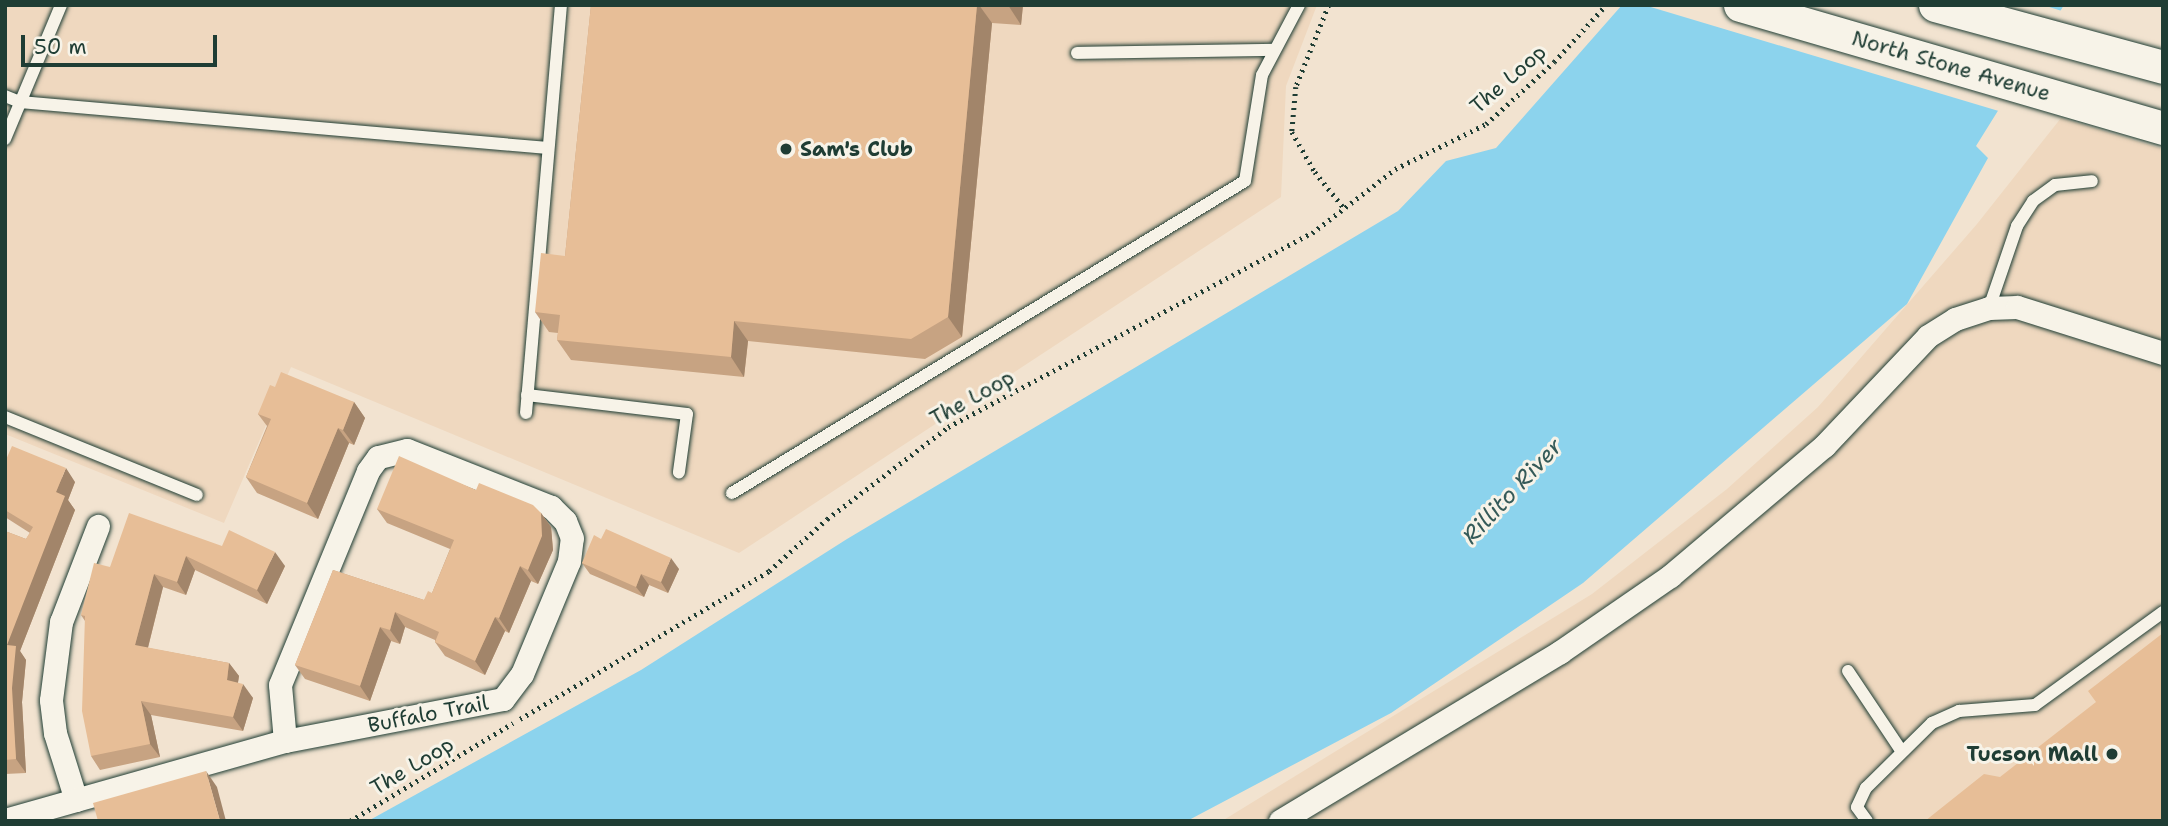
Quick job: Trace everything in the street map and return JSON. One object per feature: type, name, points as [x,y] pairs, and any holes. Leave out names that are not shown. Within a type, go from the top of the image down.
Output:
[{"type":"main road","name":"North Stone Avenue","points":[[1740,5],[2163,128]]},
{"type":"main road","points":[[1935,5],[2163,67]]},
{"type":"street","points":[[1280,821],[1560,652],[1670,576],[1834,437],[1928,336],[1955,319],[1989,308],[2043,312],[2163,353]]},
{"type":"street","name":"Buffalo Trail","points":[[5,820],[285,741],[485,704],[513,690],[569,561],[572,538],[565,521],[551,507],[407,450],[378,457],[368,471],[280,685],[285,741]]},
{"type":"street","points":[[76,800],[55,733],[52,687],[61,622],[98,526]]},
{"type":"lane","points":[[5,139],[61,5]]},
{"type":"lane","points":[[526,413],[561,5]]},
{"type":"lane","points":[[732,493],[1245,181],[1262,75],[1272,50],[1299,5]]},
{"type":"lane","points":[[1077,53],[1272,50]]},
{"type":"lane","points":[[5,96],[20,102],[548,148]]},
{"type":"lane","points":[[1989,308],[2017,226],[2033,201],[2055,185],[2092,181]]},
{"type":"lane","points":[[527,395],[687,414],[679,472]]},
{"type":"lane","points":[[5,417],[197,495]]},
{"type":"lane","points":[[1867,821],[1857,807],[1860,798],[1900,749],[1945,714],[2024,707],[2045,700],[2163,612]]},
{"type":"lane","points":[[1848,671],[1900,749]]},
{"type":"path","points":[[1329,5],[1296,87],[1292,132],[1315,172],[1344,208]]},
{"type":"path","name":"The Loop","points":[[350,821],[603,666],[769,571],[827,519],[948,427],[1312,233],[1395,169],[1486,124],[1554,62],[1606,5]]},
{"type":"shaded area","points":[[5,5],[1317,5],[1286,86],[1281,197],[739,553],[291,367],[224,523],[5,434]]},
{"type":"shaded area","points":[[2061,118],[2163,149],[2163,821],[1222,821],[1592,594],[1727,489],[1818,407],[1977,224]]},
{"type":"water","name":"Rillito River","points":[[1622,5],[2064,5],[1976,146],[1988,158],[1907,304],[1583,583],[1391,713],[1187,821],[368,821],[641,670],[847,539],[1398,211],[1446,161],[1496,148]]},
{"type":"pier","points":[[1644,5],[2043,5],[2065,12],[2002,112]]},
{"type":"building","name":"Sam's Club","points":[[591,5],[977,5],[948,317],[911,339],[734,321],[731,357],[557,340],[560,315],[535,312],[541,253],[565,256]]},
{"type":"building","points":[[281,372],[354,402],[343,430],[338,428],[307,503],[246,477],[271,419],[258,414],[270,385],[275,387]]},
{"type":"building","points":[[12,446],[66,468],[56,492],[65,496],[7,645],[16,646],[12,688],[16,759],[5,760],[5,531],[26,539],[33,527],[5,510],[5,462]]},
{"type":"building","points":[[399,456],[476,490],[479,483],[533,505],[541,513],[542,536],[528,570],[520,566],[499,618],[495,617],[475,661],[435,642],[439,632],[395,612],[390,630],[380,627],[360,686],[295,665],[333,570],[424,600],[428,591],[432,593],[454,540],[377,509]]},
{"type":"building","points":[[129,513],[222,546],[229,530],[275,552],[257,590],[186,556],[177,582],[154,574],[135,645],[229,663],[227,680],[243,684],[233,717],[141,701],[150,744],[91,756],[82,711],[85,616],[81,615],[94,563],[110,567]]},
{"type":"building","points":[[606,529],[671,558],[661,582],[641,574],[636,587],[582,563],[594,535],[601,539]]},
{"type":"building","name":"Tucson Mall","points":[[2163,633],[2163,821],[1925,821],[1984,774],[2000,777],[2096,702],[2088,691]]},
{"type":"building","points":[[206,771],[220,821],[98,821],[93,803]]},
{"type":"place","name":"Sam's Club","points":[[786,149]]},
{"type":"place","name":"Tucson Mall","points":[[2112,754]]}]
